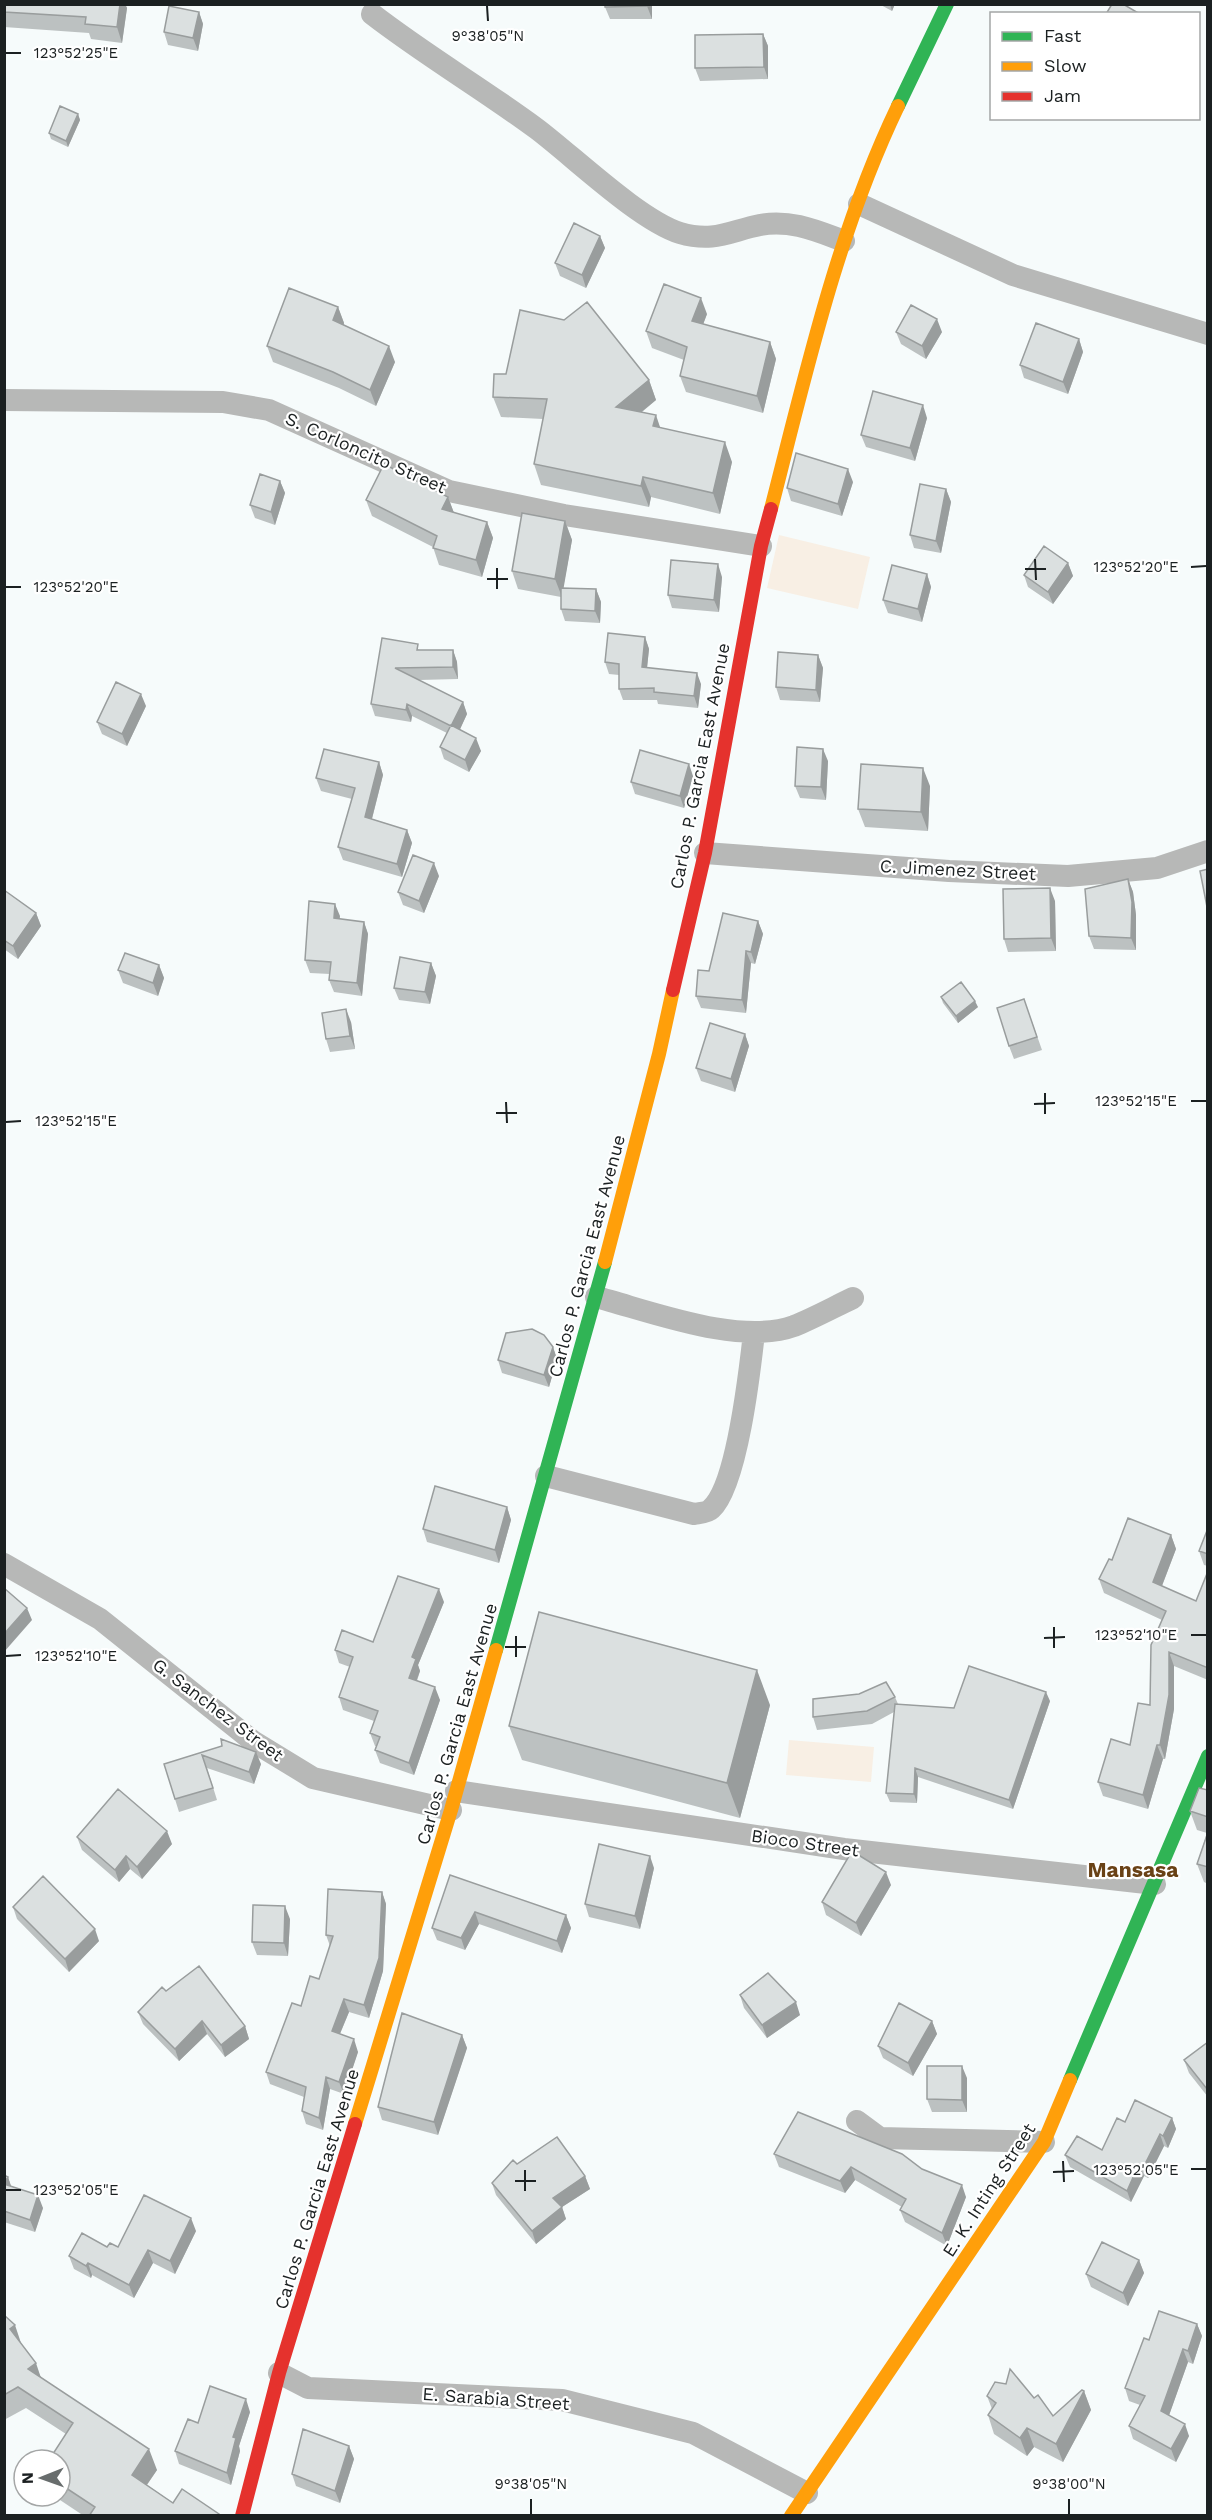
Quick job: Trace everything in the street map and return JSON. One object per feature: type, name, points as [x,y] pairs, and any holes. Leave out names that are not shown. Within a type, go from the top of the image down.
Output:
[{"type":"main road","name":"Carlos P. Garcia East Avenue","points":[[242,2516],[279,2373],[454,1800],[596,1297],[659,1054],[687,922],[705,853],[761,546],[818,327],[844,241],[893,117],[947,4]]},
{"type":"main road","name":"E. K. Inting Street","points":[[791,2516],[1044,2142],[1208,1756]]},
{"type":"street","points":[[372,14],[409,43],[487,92],[573,156],[638,210],[680,233],[718,238],[762,225],[802,225],[844,241]]},
{"type":"street","points":[[860,204],[1013,275],[1208,334]]},
{"type":"street","name":"S. Corloncito Street","points":[[4,400],[223,402],[269,410],[449,491],[564,515],[761,546]]},
{"type":"street","name":"C. Jimenez Street","points":[[705,853],[949,871],[1068,876],[1157,868],[1208,851]]},
{"type":"street","points":[[596,1297],[715,1328],[754,1333],[793,1326],[853,1298]]},
{"type":"street","points":[[546,1476],[694,1514],[709,1511],[720,1498],[746,1406],[754,1333]]},
{"type":"street","name":"G. Sanchez Street","points":[[4,1564],[100,1619],[255,1742],[313,1778],[454,1800]]},
{"type":"street","name":"Bioco Street","points":[[454,1800],[844,1849],[1155,1884]]},
{"type":"street","points":[[857,2121],[880,2138],[1044,2142]]},
{"type":"street","name":"E. Sarabia Street","points":[[279,2373],[308,2388],[562,2400],[693,2433],[807,2493]]},
{"type":"shaded area","points":[[779,535],[870,557],[858,609],[767,588]]},
{"type":"shaded area","points":[[789,1740],[874,1747],[871,1782],[786,1775]]},
{"type":"building","points":[[4,4],[120,4],[117,27],[85,24],[86,17],[4,12]]},
{"type":"building","points":[[605,4],[647,4],[647,6],[605,7]]},
{"type":"building","points":[[1112,4],[1123,4],[1137,12],[1107,12]]},
{"type":"building","points":[[169,6],[199,12],[193,38],[164,32]]},
{"type":"building","points":[[763,34],[764,67],[695,68],[695,35]]},
{"type":"building","points":[[60,106],[78,114],[66,141],[49,133]]},
{"type":"building","points":[[574,223],[600,236],[582,275],[555,263]]},
{"type":"building","points":[[664,284],[701,298],[692,321],[770,342],[757,396],[680,376],[687,347],[646,331]]},
{"type":"building","points":[[289,288],[338,307],[333,320],[389,346],[370,390],[333,372],[267,346]]},
{"type":"building","points":[[587,302],[649,380],[616,407],[656,415],[653,426],[725,442],[713,493],[643,477],[641,486],[534,464],[547,399],[493,397],[494,374],[506,374],[520,310],[564,320]]},
{"type":"building","points":[[911,305],[937,319],[922,346],[896,332]]},
{"type":"building","points":[[1036,323],[1079,339],[1063,382],[1020,365]]},
{"type":"building","points":[[873,391],[923,405],[910,448],[861,435]]},
{"type":"building","points":[[796,453],[848,469],[838,504],[787,488]]},
{"type":"building","points":[[384,464],[448,497],[442,509],[487,522],[476,560],[433,548],[437,536],[366,500]]},
{"type":"building","points":[[260,474],[280,481],[271,512],[250,505]]},
{"type":"building","points":[[920,484],[946,489],[936,541],[910,535]]},
{"type":"building","points":[[522,513],[565,521],[555,579],[512,571]]},
{"type":"building","points":[[1044,546],[1068,563],[1048,592],[1024,575]]},
{"type":"building","points":[[671,560],[718,564],[714,600],[668,595]]},
{"type":"building","points":[[892,565],[927,574],[918,609],[883,600]]},
{"type":"building","points":[[561,588],[596,589],[595,611],[561,609]]},
{"type":"building","points":[[608,633],[645,637],[642,667],[697,673],[694,696],[654,692],[654,688],[619,689],[619,664],[605,662]]},
{"type":"building","points":[[382,638],[418,644],[417,650],[453,650],[453,667],[395,668],[463,702],[451,726],[407,704],[406,710],[371,704]]},
{"type":"building","points":[[778,652],[818,655],[816,690],[776,687]]},
{"type":"building","points":[[116,682],[141,694],[122,734],[97,722]]},
{"type":"building","points":[[451,725],[476,738],[465,760],[440,747]]},
{"type":"building","points":[[797,747],[823,749],[821,787],[795,786]]},
{"type":"building","points":[[324,749],[379,762],[365,817],[407,830],[397,864],[338,847],[355,788],[316,778]]},
{"type":"building","points":[[640,750],[689,764],[680,796],[631,782]]},
{"type":"building","points":[[861,764],[923,768],[921,812],[858,809]]},
{"type":"building","points":[[413,855],[434,863],[419,901],[398,892]]},
{"type":"building","points":[[1208,869],[1208,912],[1200,871]]},
{"type":"building","points":[[1128,879],[1132,902],[1131,938],[1089,936],[1085,889]]},
{"type":"building","points":[[1050,888],[1051,938],[1004,939],[1003,889]]},
{"type":"building","points":[[4,890],[36,913],[13,946],[4,940]]},
{"type":"building","points":[[309,901],[335,904],[334,918],[364,922],[357,983],[329,980],[331,962],[305,960]]},
{"type":"building","points":[[723,913],[758,921],[751,952],[746,951],[742,1000],[696,996],[698,970],[709,971]]},
{"type":"building","points":[[125,953],[159,965],[153,983],[118,970]]},
{"type":"building","points":[[400,957],[431,963],[425,992],[394,988]]},
{"type":"building","points":[[961,982],[975,1001],[956,1016],[941,997]]},
{"type":"building","points":[[1024,999],[1037,1037],[1009,1046],[997,1008]]},
{"type":"building","points":[[346,1009],[350,1036],[326,1039],[322,1013]]},
{"type":"building","points":[[710,1023],[745,1034],[731,1079],[696,1068]]},
{"type":"building","points":[[532,1329],[544,1335],[553,1347],[544,1375],[498,1360],[506,1333]]},
{"type":"building","points":[[435,1486],[507,1507],[495,1550],[423,1529]]},
{"type":"building","points":[[1128,1518],[1171,1535],[1153,1582],[1196,1601],[1208,1571],[1208,1668],[1169,1652],[1169,1695],[1160,1745],[1157,1745],[1143,1795],[1098,1782],[1111,1739],[1130,1745],[1138,1703],[1150,1705],[1151,1645],[1166,1611],[1099,1579],[1109,1559],[1112,1560]]},
{"type":"building","points":[[1208,1528],[1208,1554],[1199,1551]]},
{"type":"building","points":[[398,1576],[439,1589],[412,1657],[416,1659],[409,1678],[435,1687],[409,1763],[375,1750],[380,1737],[370,1733],[378,1711],[339,1697],[353,1657],[335,1650],[342,1630],[373,1642]]},
{"type":"building","points":[[4,1588],[27,1608],[4,1634]]},
{"type":"building","points":[[539,1612],[757,1670],[727,1783],[509,1726]]},
{"type":"building","points":[[969,1666],[1046,1692],[1009,1800],[915,1768],[914,1794],[886,1793],[895,1704],[954,1708]]},
{"type":"building","points":[[886,1682],[895,1697],[867,1711],[813,1717],[813,1699],[859,1694]]},
{"type":"building","points":[[221,1739],[256,1752],[249,1772],[202,1755],[213,1788],[175,1799],[164,1764],[222,1746]]},
{"type":"building","points":[[1199,1788],[1208,1790],[1208,1817],[1190,1811]]},
{"type":"building","points":[[118,1789],[167,1831],[137,1867],[126,1856],[115,1870],[77,1837]]},
{"type":"building","points":[[1208,1832],[1208,1867],[1197,1864]]},
{"type":"building","points":[[599,1844],[650,1856],[635,1916],[585,1904]]},
{"type":"building","points":[[852,1851],[886,1872],[856,1923],[822,1902]]},
{"type":"building","points":[[450,1875],[566,1915],[557,1941],[475,1912],[461,1938],[432,1928]]},
{"type":"building","points":[[43,1876],[95,1929],[65,1959],[13,1907]]},
{"type":"building","points":[[328,1889],[382,1892],[379,1958],[364,2005],[344,1999],[332,2031],[354,2039],[339,2082],[326,2077],[319,2118],[302,2111],[306,2087],[266,2072],[292,2003],[301,2006],[310,1976],[319,1979],[333,1936],[326,1935]]},
{"type":"building","points":[[253,1905],[285,1906],[284,1943],[252,1942]]},
{"type":"building","points":[[199,1966],[245,2026],[221,2045],[202,2021],[175,2049],[138,2012],[162,1987],[166,1991]]},
{"type":"building","points":[[768,1973],[796,2002],[762,2025],[740,1995]]},
{"type":"building","points":[[899,2003],[932,2021],[908,2063],[878,2046]]},
{"type":"building","points":[[402,2013],[462,2035],[434,2122],[378,2107]]},
{"type":"building","points":[[1208,2042],[1208,2089],[1207,2089],[1184,2060]]},
{"type":"building","points":[[927,2066],[962,2066],[962,2100],[927,2099]]},
{"type":"building","points":[[1135,2100],[1172,2118],[1163,2136],[1160,2134],[1144,2166],[1139,2164],[1127,2191],[1065,2155],[1077,2136],[1102,2150],[1117,2118],[1125,2122]]},
{"type":"building","points":[[798,2112],[902,2154],[922,2169],[962,2185],[942,2233],[900,2210],[906,2199],[851,2167],[840,2181],[774,2154]]},
{"type":"building","points":[[557,2137],[585,2176],[553,2198],[562,2207],[532,2231],[492,2183],[513,2160],[517,2164]]},
{"type":"building","points":[[4,2184],[38,2195],[30,2220],[4,2211]]},
{"type":"building","points":[[144,2195],[191,2218],[170,2261],[148,2250],[129,2285],[88,2263],[86,2266],[69,2256],[82,2233],[107,2247],[110,2243],[118,2247]]},
{"type":"building","points":[[1102,2242],[1139,2260],[1123,2293],[1086,2274]]},
{"type":"building","points":[[1159,2311],[1197,2324],[1188,2351],[1183,2349],[1161,2411],[1185,2424],[1171,2449],[1129,2426],[1145,2396],[1125,2388],[1144,2338],[1149,2340]]},
{"type":"building","points":[[4,2315],[15,2325],[10,2329],[36,2363],[28,2369],[149,2449],[132,2475],[173,2503],[182,2489],[219,2514],[218,2516],[89,2516],[95,2507],[72,2492],[72,2448],[57,2448],[73,2423],[18,2387],[4,2395]]},
{"type":"building","points":[[1010,2369],[1034,2398],[1038,2395],[1053,2416],[1082,2390],[1084,2391],[1056,2444],[1027,2428],[1020,2438],[988,2415],[996,2403],[987,2396],[995,2382],[1006,2384]]},
{"type":"building","points":[[210,2386],[246,2399],[233,2437],[236,2438],[227,2473],[175,2451],[188,2419],[198,2423]]},
{"type":"building","points":[[303,2429],[349,2446],[335,2491],[292,2474]]},
{"type":"traffic: fast","points":[[898,106],[947,4]]},
{"type":"traffic: fast","points":[[496,1650],[605,1262]]},
{"type":"traffic: fast","points":[[1070,2080],[1208,1756]]},
{"type":"traffic: slow","points":[[771,509],[810,355],[840,253],[876,154],[898,106]]},
{"type":"traffic: slow","points":[[605,1262],[659,1054],[673,990]]},
{"type":"traffic: slow","points":[[355,2124],[451,1810],[496,1650]]},
{"type":"traffic: slow","points":[[791,2516],[1044,2142],[1070,2080]]},
{"type":"traffic: jam","points":[[673,990],[705,853],[761,546],[771,509]]},
{"type":"traffic: jam","points":[[242,2516],[279,2373],[355,2124]]},
{"type":"district","name":"Mansasa","points":[[1133,1870]]}]
